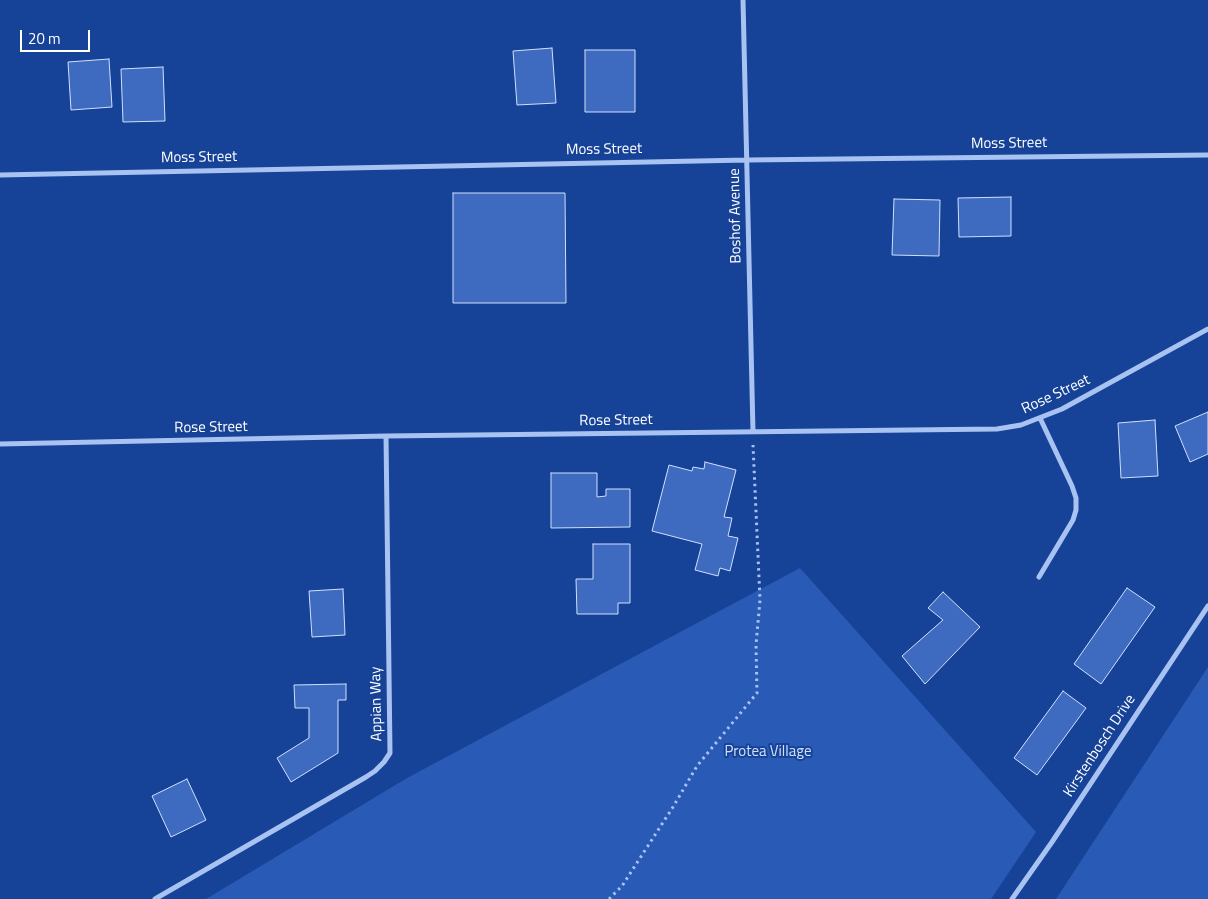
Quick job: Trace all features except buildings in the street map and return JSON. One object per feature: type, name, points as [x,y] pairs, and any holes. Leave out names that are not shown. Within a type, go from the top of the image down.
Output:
[{"type":"street","name":"Boshof Avenue","points":[[744,0],[753,432]]},
{"type":"street","name":"Moss Street","points":[[0,175],[747,160],[1208,155]]},
{"type":"street","name":"Rose Street","points":[[0,444],[386,436],[997,429],[1021,425],[1062,409],[1208,329]]},
{"type":"street","points":[[1039,577],[1073,520],[1076,510],[1076,498],[1072,486],[1040,418]]},
{"type":"street","name":"Appian Way","points":[[155,899],[366,777],[375,771],[390,753],[386,436]]},
{"type":"street","name":"Kirstenbosch Drive","points":[[1012,899],[1052,842],[1208,606]]},
{"type":"path","points":[[609,899],[622,886],[697,766],[757,692],[756,645],[760,600],[753,432]]},
{"type":"green space","name":"Protea Village","points":[[800,568],[1036,832],[991,899],[206,899],[407,778]]},
{"type":"green space","points":[[1208,667],[1208,899],[1056,899]]}]
